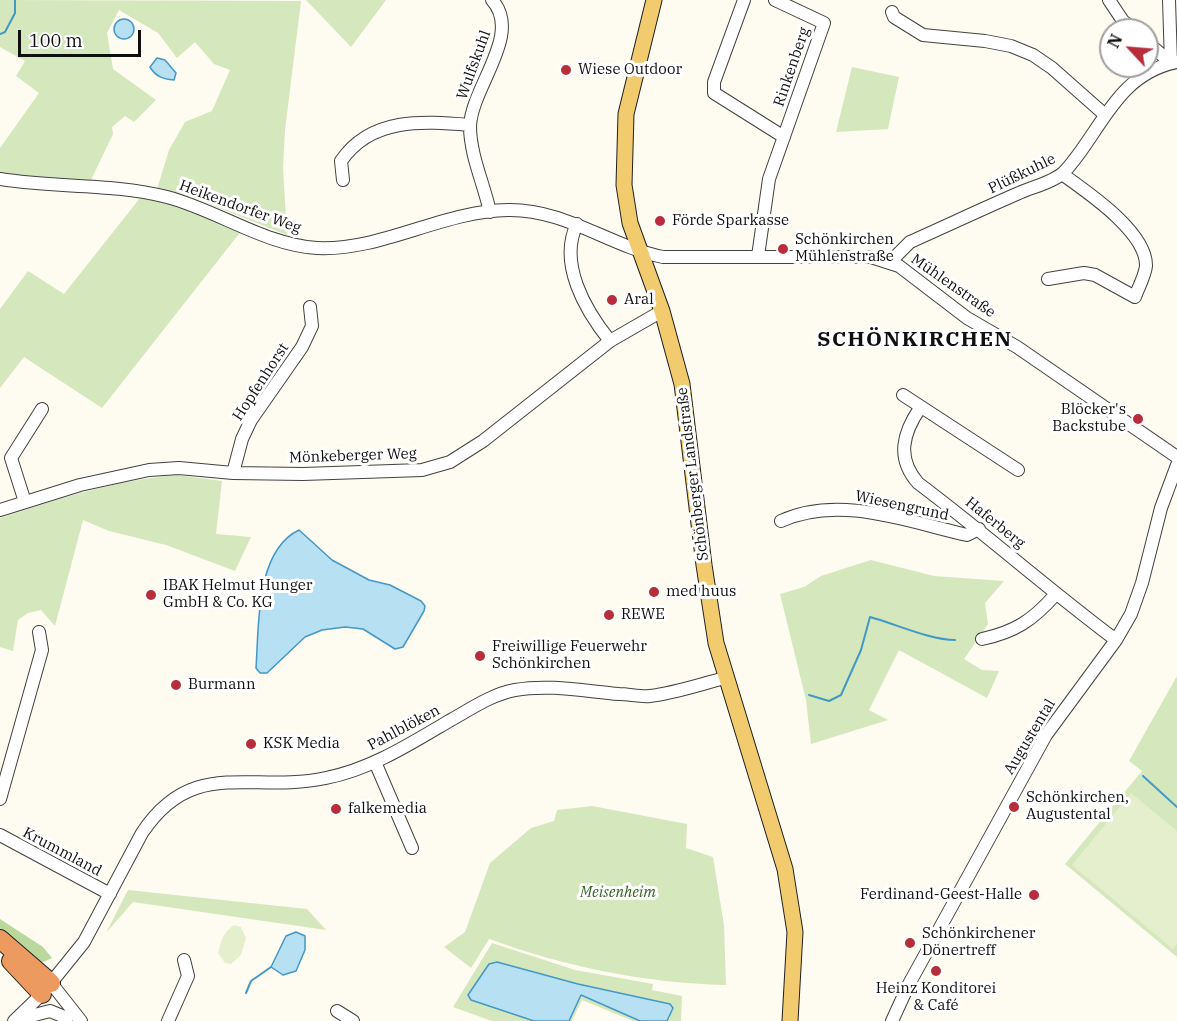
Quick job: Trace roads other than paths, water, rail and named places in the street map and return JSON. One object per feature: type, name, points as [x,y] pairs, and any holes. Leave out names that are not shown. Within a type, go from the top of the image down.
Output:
[{"type":"highway","points":[[0,939],[46,988]]},
{"type":"highway","points":[[0,952],[46,988]]},
{"type":"main road","name":"Schönberger Landstraße","points":[[654,0],[631,86],[623,138],[624,185],[630,223],[662,311],[682,384],[712,624],[725,678],[785,869],[791,896],[795,932],[789,1021]]},
{"type":"street","name":"Wulfskuhl","points":[[490,212],[473,154],[470,125],[478,93],[503,32],[503,18],[492,0]]},
{"type":"street","name":"Rinkenberg","points":[[744,0],[714,82],[714,93],[784,137]]},
{"type":"street","name":"Rinkenberg","points":[[758,256],[769,179],[824,23],[775,0]]},
{"type":"street","points":[[1109,0],[1121,18]]},
{"type":"street","points":[[1169,0],[1174,62]]},
{"type":"street","points":[[892,12],[894,17],[923,35],[985,41],[1011,46],[1033,56],[1052,68],[1104,114]]},
{"type":"street","points":[[1159,51],[1174,62]]},
{"type":"street","name":"Plüßkuhle","points":[[890,262],[910,242],[1062,174],[1085,147],[1104,114],[1124,91],[1148,73],[1174,62]]},
{"type":"street","points":[[343,180],[341,161],[350,148],[364,137],[387,127],[425,122],[470,125]]},
{"type":"street","points":[[1048,279],[1084,273],[1095,275],[1135,297],[1146,269],[1145,258],[1140,247],[1113,212],[1062,174]]},
{"type":"street","name":"Heikendorfer Weg","points":[[0,179],[38,184],[120,188],[167,197],[269,236],[316,248],[342,247],[438,222],[490,212],[528,212],[577,224],[639,252]]},
{"type":"street","points":[[577,224],[571,245],[577,283],[588,310],[610,340]]},
{"type":"street","name":"Mühlenstraße","points":[[639,252],[663,257],[871,257],[890,262],[967,318],[1017,347],[1177,457]]},
{"type":"street","name":"Hopfenhorst","points":[[233,473],[251,420],[302,347],[312,326],[310,307]]},
{"type":"street","name":"Mönkeberger Weg","points":[[0,510],[90,482],[149,470],[179,468],[233,473],[413,471],[450,462],[483,441],[610,340],[662,311]]},
{"type":"street","points":[[903,395],[1018,470]]},
{"type":"street","name":"Haferberg","points":[[921,408],[912,420],[904,445],[908,472],[918,483],[979,529],[1055,595],[1116,640]]},
{"type":"street","points":[[25,502],[11,458],[42,409]]},
{"type":"street","name":"Augustental","points":[[892,1021],[909,984],[1046,735],[1116,640],[1131,614],[1142,583],[1161,508],[1177,465]]},
{"type":"street","name":"Wiesengrund","points":[[781,521],[790,517],[846,508],[967,535],[979,529]]},
{"type":"street","points":[[982,639],[1001,635],[1026,624],[1055,595]]},
{"type":"street","points":[[0,798],[42,650],[39,632]]},
{"type":"street","name":"Pahlblöken","points":[[14,1021],[46,988],[84,942],[153,816],[177,794],[216,783],[281,784],[327,778],[375,762],[474,707],[512,691],[552,688],[649,696],[725,678]]},
{"type":"street","points":[[375,762],[412,848]]},
{"type":"street","name":"Krummland","points":[[0,835],[110,894]]},
{"type":"street","points":[[168,1021],[188,976],[184,960]]},
{"type":"street","points":[[46,988],[68,1020]]},
{"type":"street","points":[[46,988],[81,1021]]},
{"type":"street","points":[[14,1021],[50,1011],[68,1020]]},
{"type":"street","points":[[337,1011],[353,1021]]},
{"type":"water","points":[[124,19],[131,22],[134,29],[131,36],[124,39],[117,36],[114,29],[117,22]]},
{"type":"water","points":[[157,58],[165,60],[176,73],[174,80],[160,77],[152,70],[150,67]]},
{"type":"water","points":[[299,530],[332,560],[369,580],[390,585],[421,601],[425,606],[424,611],[403,647],[395,649],[363,629],[345,627],[322,630],[305,637],[267,673],[260,673],[256,668],[259,612],[267,572],[274,555],[285,540]]},
{"type":"water","points":[[296,932],[305,936],[305,950],[296,971],[283,975],[271,967],[286,936]]},
{"type":"water","points":[[497,962],[578,984],[670,1004],[673,1008],[667,1021],[640,1021],[581,995],[569,1021],[534,1021],[471,1000],[468,995],[489,964]]},
{"type":"waterway","points":[[0,34],[5,32],[15,13],[15,0]]},
{"type":"waterway","points":[[809,695],[829,701],[841,695],[861,650],[870,617],[924,635],[955,640]]},
{"type":"waterway","points":[[1143,776],[1177,807]]},
{"type":"waterway","points":[[246,993],[251,981],[271,967]]},
{"type":"place","name":"Wiese Outdoor","points":[[566,70]]},
{"type":"place","name":"Förde Sparkasse","points":[[660,221]]},
{"type":"place","name":"Schönkirchen Mühlenstraße","points":[[783,249]]},
{"type":"place","name":"Aral","points":[[612,300]]},
{"type":"place","name":"Blöcker's Backstube","points":[[1138,419]]},
{"type":"place","name":"med huus","points":[[654,592]]},
{"type":"place","name":"IBAK Helmut Hunger GmbH & Co. KG","points":[[151,595]]},
{"type":"place","name":"REWE","points":[[609,615]]},
{"type":"place","name":"Freiwillige Feuerwehr Schönkirchen","points":[[480,656]]},
{"type":"place","name":"Burmann","points":[[176,685]]},
{"type":"place","name":"KSK Media","points":[[251,744]]},
{"type":"place","name":"Schönkirchen, Augustental","points":[[1014,807]]},
{"type":"place","name":"falkemedia","points":[[336,809]]},
{"type":"place","name":"Ferdinand-Geest-Halle","points":[[1034,895]]},
{"type":"place","name":"Schönkirchener Dönertreff","points":[[910,943]]},
{"type":"place","name":"Heinz Konditorei & Café","points":[[936,971]]},
{"type":"district","name":"SCHÖNKIRCHEN","points":[[915,340]]},
{"type":"park label","name":"Meisenheim","points":[[618,893]]}]
